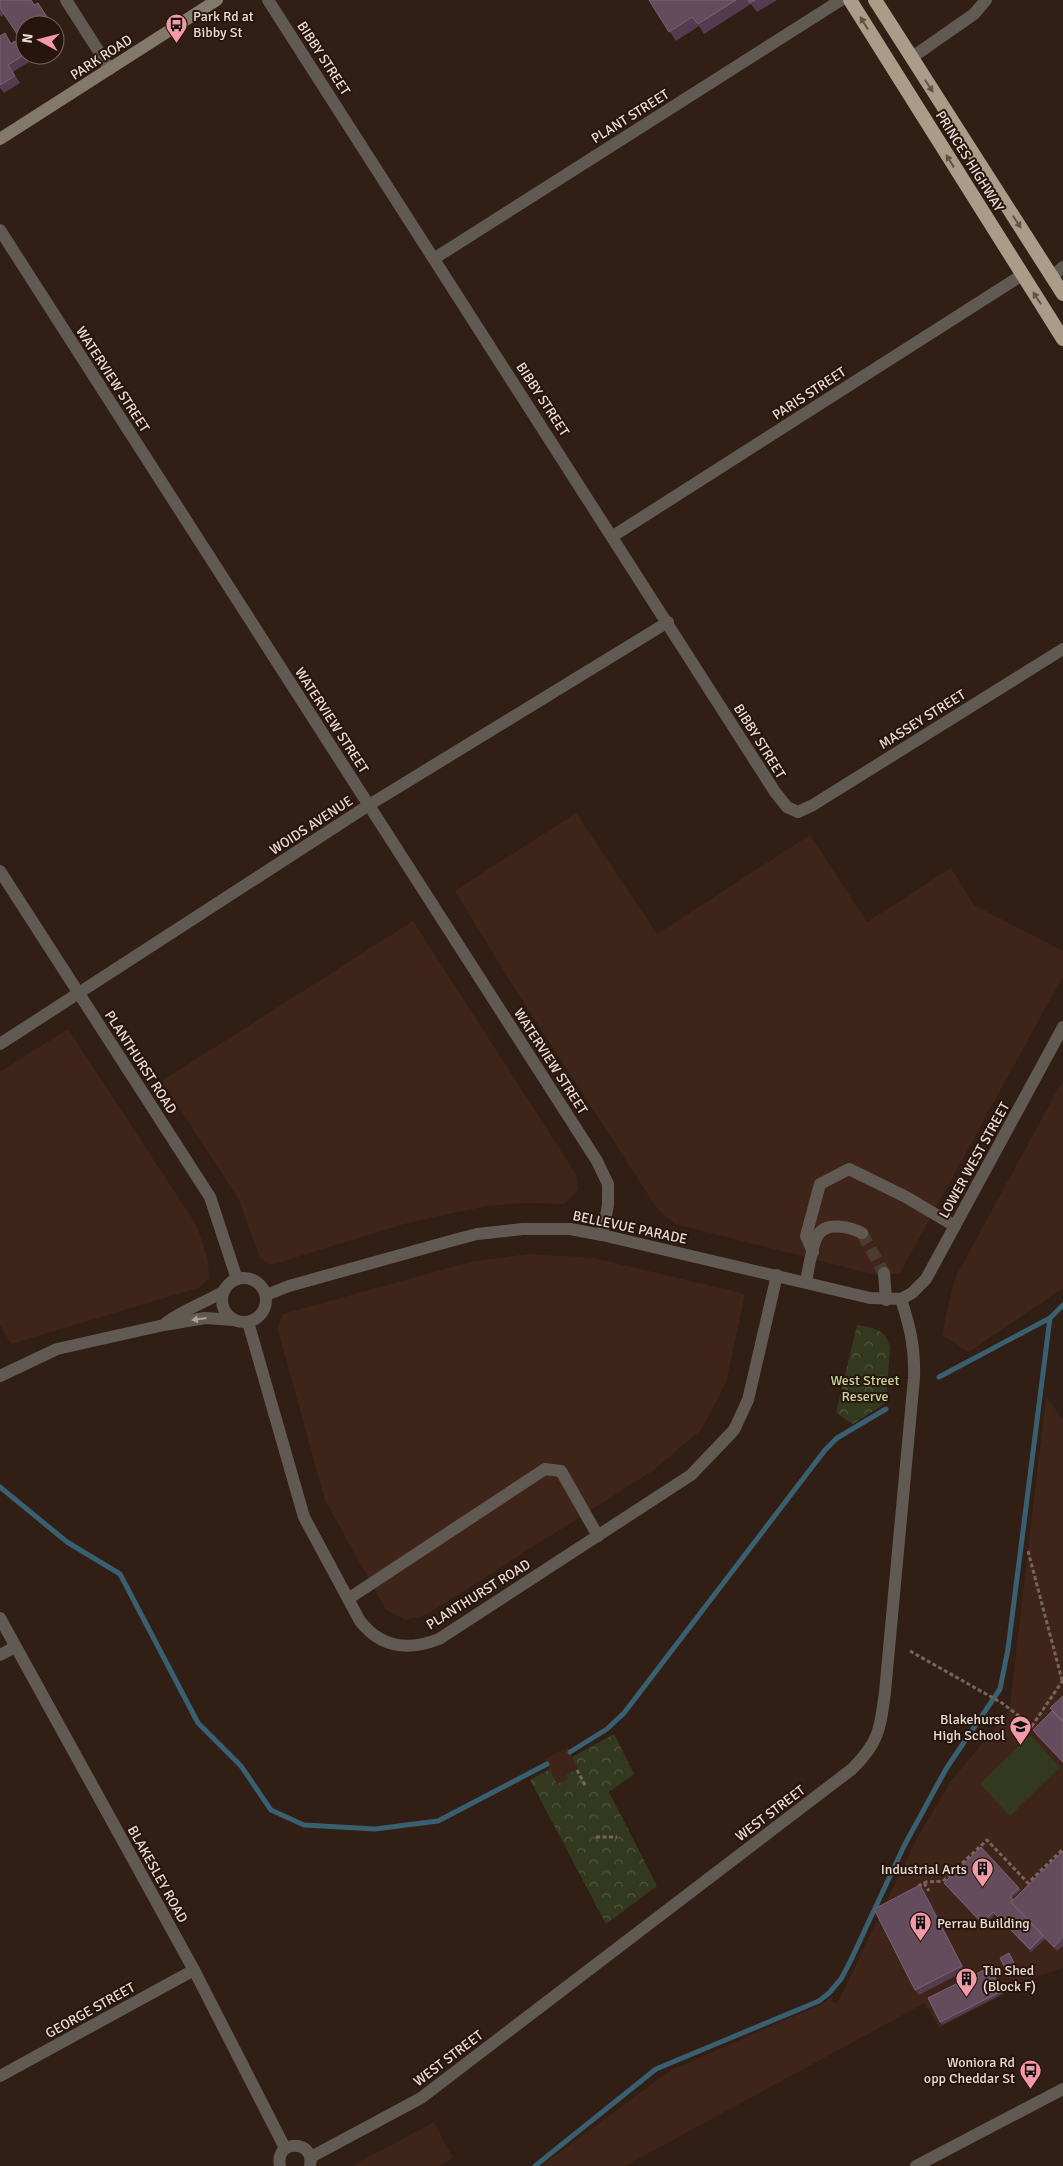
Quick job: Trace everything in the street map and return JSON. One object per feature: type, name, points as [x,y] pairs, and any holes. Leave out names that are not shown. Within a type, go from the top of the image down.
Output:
[{"type":"highway","name":"PRINCES HIGHWAY","points":[[850,0],[1063,339]]},
{"type":"highway","name":"PRINCES HIGHWAY","points":[[874,0],[1063,294]]},
{"type":"main road","name":"PARK ROAD","points":[[0,139],[217,0]]},
{"type":"street","points":[[66,0],[110,69]]},
{"type":"street","name":"BIBBY STREET","points":[[268,0],[613,536],[775,792],[787,807],[795,811]]},
{"type":"street","name":"PLANT STREET","points":[[435,258],[841,0]]},
{"type":"street","points":[[911,58],[974,14],[986,0]]},
{"type":"street","name":"WATERVIEW STREET","points":[[0,230],[598,1162],[608,1184],[608,1204],[602,1235]]},
{"type":"street","points":[[1052,277],[1063,267]]},
{"type":"street","name":"PARIS STREET","points":[[613,536],[1022,275]]},
{"type":"street","name":"WOIDS AVENUE","points":[[0,1044],[369,805],[668,622]]},
{"type":"street","name":"MASSEY STREET","points":[[795,811],[802,811],[813,805],[1063,649]]},
{"type":"street","name":"PLANTHURST ROAD","points":[[0,871],[210,1197],[237,1279]]},
{"type":"street","name":"LOWER WEST STREET","points":[[901,1299],[912,1293],[926,1279],[1063,1027]]},
{"type":"street","points":[[813,1252],[806,1236],[820,1184],[849,1169],[906,1197],[955,1226]]},
{"type":"street","points":[[806,1282],[818,1234],[826,1228],[850,1227],[862,1233]]},
{"type":"street","name":"BELLEVUE PARADE","points":[[266,1295],[289,1286],[477,1234],[523,1229],[570,1229],[777,1275],[870,1298],[901,1299]]},
{"type":"street","points":[[884,1273],[886,1300]]},
{"type":"street","name":"PLANTHURST ROAD","points":[[248,1322],[304,1517],[360,1621],[369,1632],[378,1638],[399,1646],[425,1644],[439,1639],[691,1475],[734,1430],[748,1400],[777,1275]]},
{"type":"street","points":[[0,1376],[57,1349],[164,1325],[205,1318],[248,1322],[262,1313],[266,1303],[266,1295],[256,1280],[237,1279],[228,1284],[224,1291],[223,1307],[234,1320]]},
{"type":"street","points":[[164,1325],[180,1312],[212,1299],[224,1291]]},
{"type":"street","name":"WEST STREET","points":[[310,2162],[421,2098],[852,1769],[875,1742],[881,1725],[884,1700],[914,1378],[915,1354],[913,1336],[901,1299]]},
{"type":"street","points":[[348,1599],[545,1469],[561,1471],[598,1536]]},
{"type":"street","name":"BLAKESLEY ROAD","points":[[0,1618],[194,1970],[285,2148]]},
{"type":"street","points":[[0,1655],[15,1647]]},
{"type":"street","name":"GEORGE STREET","points":[[0,2076],[194,1970]]},
{"type":"street","points":[[922,2165],[1063,2089]]},
{"type":"street","points":[[277,2165],[279,2157],[285,2148],[295,2145],[309,2152],[310,2162]]},
{"type":"path","points":[[910,1651],[1002,1703],[1032,1726],[1063,1680],[1028,1552]]},
{"type":"path","points":[[577,1770],[584,1785]]},
{"type":"path","points":[[596,1836],[617,1837]]},
{"type":"path","points":[[916,1887],[924,1883],[943,1881],[987,1840],[1028,1883],[1063,1849]]},
{"type":"path","points":[[924,1883],[929,1891]]},
{"type":"shaded area","points":[[576,813],[657,934],[810,835],[867,922],[951,868],[974,905],[1063,951],[1063,976],[900,1273],[880,1276],[675,1224],[658,1210],[508,978],[455,891]]},
{"type":"shaded area","points":[[413,921],[576,1174],[578,1190],[565,1204],[524,1203],[487,1206],[448,1214],[404,1224],[271,1265],[260,1258],[239,1200],[162,1081]]},
{"type":"shaded area","points":[[68,1029],[197,1226],[208,1261],[209,1277],[201,1287],[11,1344],[0,1325],[0,1072]]},
{"type":"shaded area","points":[[1063,1080],[1063,1288],[969,1352],[942,1335],[956,1276]]},
{"type":"shaded area","points":[[528,1254],[594,1258],[745,1294],[726,1383],[701,1430],[654,1470],[426,1615],[405,1620],[386,1610],[325,1500],[277,1327],[283,1314],[470,1262]]},
{"type":"shaded area","name":"Blakehurst High School","points":[[1046,1396],[1063,1420],[1063,1968],[1012,1985],[1015,1989],[939,2028],[925,2003],[625,2166],[541,2166],[671,2070],[820,2005],[834,1995],[831,2001],[837,2004],[916,1840],[951,1781],[1008,1712]]},
{"type":"shaded area","points":[[568,1747],[578,1769],[566,1775],[568,1779],[557,1784],[545,1759]]},
{"type":"shaded area","points":[[434,2122],[453,2158],[439,2166],[352,2166]]},
{"type":"green space","name":"West Street Reserve","points":[[857,1325],[878,1330],[886,1337],[890,1348],[886,1403],[853,1424],[836,1413]]},
{"type":"green space","points":[[614,1734],[634,1774],[609,1792],[657,1886],[606,1924],[530,1780],[550,1769],[557,1784],[568,1779],[566,1775],[578,1769],[572,1757]]},
{"type":"green space","points":[[1030,1735],[1060,1767],[1010,1816],[980,1784]]},
{"type":"building","points":[[0,0],[31,0],[34,5],[38,3],[46,15],[15,15],[15,31],[0,8]]},
{"type":"building","points":[[649,0],[736,0],[698,24],[692,17],[669,32]]},
{"type":"building","points":[[5,33],[11,44],[15,41],[15,61],[8,65],[15,76],[0,85],[0,36]]},
{"type":"building","points":[[1063,1696],[1063,1721],[1050,1708]]},
{"type":"building","points":[[1052,1711],[1063,1722],[1063,1762],[1033,1730]]},
{"type":"building","name":"Industrial Arts","points":[[981,1847],[1019,1888],[1010,1896],[1013,1900],[1011,1902],[1043,1936],[1030,1949],[993,1912],[982,1923],[944,1883]]},
{"type":"building","points":[[1063,1851],[1063,1937],[1054,1947],[1011,1902]]},
{"type":"building","name":"Perrau Building","points":[[920,1885],[962,1966],[915,1990],[874,1909]]},
{"type":"building","points":[[1009,1953],[1014,1963],[1005,1968],[1000,1958]]},
{"type":"building","name":"Tin Shed (Block F)","points":[[990,1967],[1002,1991],[940,2022],[928,1998]]},
{"type":"waterway","points":[[939,1377],[1050,1318],[1063,1305]]},
{"type":"waterway","points":[[535,2166],[656,2069],[819,2001],[841,1979],[904,1846],[946,1769],[1000,1689],[1008,1649],[1050,1318]]},
{"type":"waterway","points":[[570,1752],[607,1729],[624,1713],[825,1450],[837,1438],[886,1409]]},
{"type":"waterway","points":[[0,1487],[67,1542],[120,1574],[198,1723],[241,1766],[271,1810],[304,1825],[375,1829],[438,1821],[547,1764]]},
{"type":"tunnel","points":[[862,1233],[884,1273]]},
{"type":"place","name":"Park Rd at Bibby St","points":[[177,43]]},
{"type":"place","name":"Blakehurst High School","points":[[1021,1746]]},
{"type":"place","name":"Industrial Arts","points":[[983,1888]]},
{"type":"place","name":"Perrau Building","points":[[921,1942]]},
{"type":"place","name":"Tin Shed (Block F)","points":[[967,1997]]},
{"type":"place","name":"Woniora Rd opp Cheddar St","points":[[1031,2089]]}]
